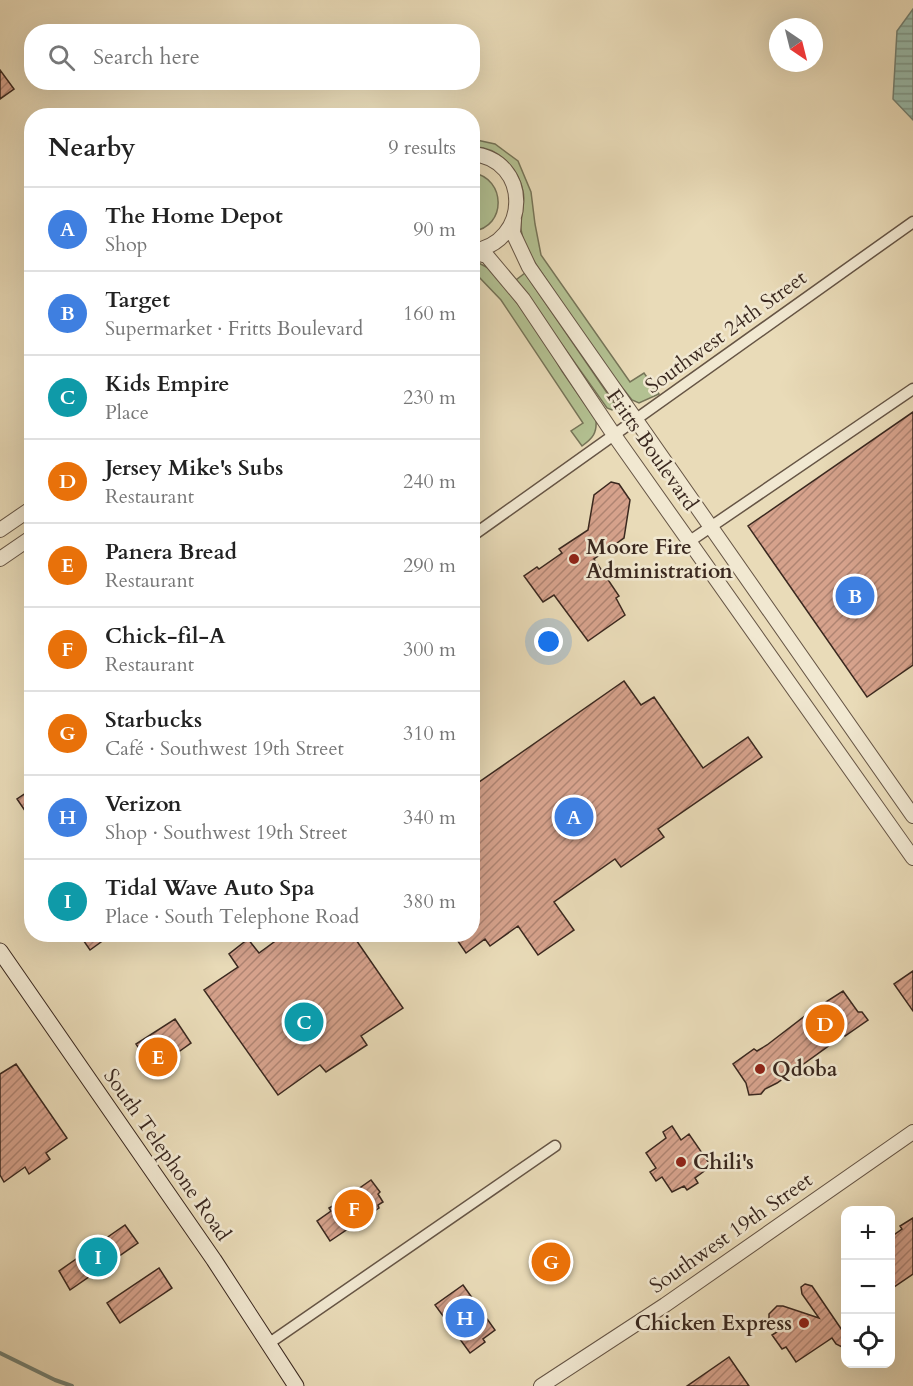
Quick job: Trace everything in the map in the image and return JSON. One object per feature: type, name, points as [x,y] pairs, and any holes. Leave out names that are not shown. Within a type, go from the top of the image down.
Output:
[{"type":"main road","name":"South Telephone Road","points":[[0,951],[194,1232],[296,1386]]},
{"type":"street","name":"Fritts Boulevard","points":[[480,154],[495,161],[507,173],[515,188],[517,204],[513,233],[529,267],[913,816]]},
{"type":"street","points":[[480,249],[492,245],[505,235],[514,220]]},
{"type":"street","name":"Southwest 24th Street","points":[[480,531],[913,222]]},
{"type":"street","name":"Fritts Boulevard","points":[[480,254],[487,256],[523,299],[614,435],[913,858]]},
{"type":"street","points":[[690,541],[913,389]]},
{"type":"street","points":[[0,530],[24,514]]},
{"type":"street","points":[[0,559],[24,542]]},
{"type":"street","name":"Southwest 19th Street","points":[[541,1386],[671,1301],[913,1132]]},
{"type":"street","points":[[268,1344],[555,1146]]},
{"type":"shaded area","points":[[913,9],[913,120],[893,99],[897,31]]},
{"type":"shaded area","points":[[480,141],[495,144],[518,161],[531,192],[541,255],[630,382],[644,373],[659,394],[639,403],[632,400],[605,366],[525,248],[521,229],[524,196],[516,174],[498,154],[480,148]]},
{"type":"shaded area","points":[[480,176],[492,184],[498,202],[497,212],[484,228],[480,229]]},
{"type":"shaded area","points":[[480,264],[494,271],[544,340],[562,371],[596,420],[594,435],[582,446],[571,431],[583,423],[501,300],[480,278]]},
{"type":"shaded area","points":[[525,273],[614,403],[615,408],[612,410],[607,408],[516,280]]},
{"type":"building","points":[[0,70],[14,89],[0,99]]},
{"type":"building","points":[[913,412],[913,665],[867,697],[748,526]]},
{"type":"building","name":"Moore Fire Administration","points":[[611,482],[619,484],[630,500],[624,538],[594,559],[619,596],[616,598],[625,615],[588,641],[554,595],[543,602],[524,576],[562,553],[559,549],[588,530],[594,495]]},
{"type":"building","points":[[624,681],[641,705],[654,697],[703,768],[748,737],[762,757],[658,829],[664,837],[621,867],[615,859],[554,902],[574,930],[538,955],[518,926],[490,946],[485,939],[466,953],[458,942],[480,942],[480,781]]},
{"type":"building","points":[[24,794],[24,809],[17,799]]},
{"type":"building","points":[[84,942],[101,942],[90,950]]},
{"type":"building","points":[[244,942],[250,942],[259,953],[274,942],[358,942],[403,1008],[361,1036],[367,1045],[326,1072],[320,1065],[278,1095],[204,990],[238,967],[229,954]]},
{"type":"building","points":[[913,971],[913,1011],[894,984]]},
{"type":"building","points":[[843,991],[858,1012],[862,1012],[868,1020],[765,1089],[761,1094],[749,1095],[746,1083],[733,1064],[754,1049],[757,1051],[767,1045],[810,1012]]},
{"type":"building","points":[[175,1019],[191,1043],[153,1070],[136,1044]]},
{"type":"building","points":[[16,1064],[67,1138],[46,1153],[50,1159],[29,1174],[25,1167],[4,1182],[0,1175],[0,1074]]},
{"type":"building","name":"Chili's","points":[[672,1126],[681,1140],[689,1134],[711,1166],[695,1178],[698,1183],[687,1190],[684,1186],[672,1192],[662,1177],[656,1181],[650,1172],[656,1168],[646,1153],[666,1138],[663,1132]]},
{"type":"building","points":[[371,1180],[380,1192],[378,1194],[383,1202],[378,1205],[379,1208],[330,1241],[317,1221],[331,1211],[329,1208]]},
{"type":"building","points":[[913,1218],[913,1274],[895,1286],[895,1234],[902,1229],[900,1226]]},
{"type":"building","points":[[125,1225],[138,1243],[70,1290],[59,1271]]},
{"type":"building","points":[[547,1241],[569,1272],[554,1283],[532,1252]]},
{"type":"building","points":[[159,1268],[172,1288],[120,1323],[107,1303]]},
{"type":"building","name":"Chicken Express","points":[[805,1284],[812,1286],[841,1329],[841,1346],[832,1338],[796,1362],[786,1347],[782,1349],[772,1335],[777,1332],[769,1319],[769,1314],[777,1306],[783,1306],[819,1318],[802,1294],[801,1287]]},
{"type":"building","points":[[463,1285],[495,1330],[483,1339],[485,1342],[470,1353],[435,1305]]},
{"type":"building","points":[[729,1357],[749,1386],[687,1386]]},
{"type":"waterway","points":[[0,1353],[72,1386]]},
{"type":"place","name":"Moore Fire Administration","points":[[574,559]]},
{"type":"place","name":"Target","points":[[855,596]]},
{"type":"place","name":"The Home Depot","points":[[574,817]]},
{"type":"place","name":"Kids Empire","points":[[304,1022]]},
{"type":"place","name":"Jersey Mike's Subs","points":[[825,1024]]},
{"type":"place","name":"Panera Bread","points":[[158,1057]]},
{"type":"place","name":"Qdoba","points":[[760,1069]]},
{"type":"place","name":"Chili's","points":[[681,1162]]},
{"type":"place","name":"Chick-fil-A","points":[[354,1209]]},
{"type":"place","name":"Tidal Wave Auto Spa","points":[[98,1257]]},
{"type":"place","name":"Starbucks","points":[[551,1262]]},
{"type":"place","name":"Verizon","points":[[465,1318]]},
{"type":"place","name":"Chicken Express","points":[[804,1323]]}]
